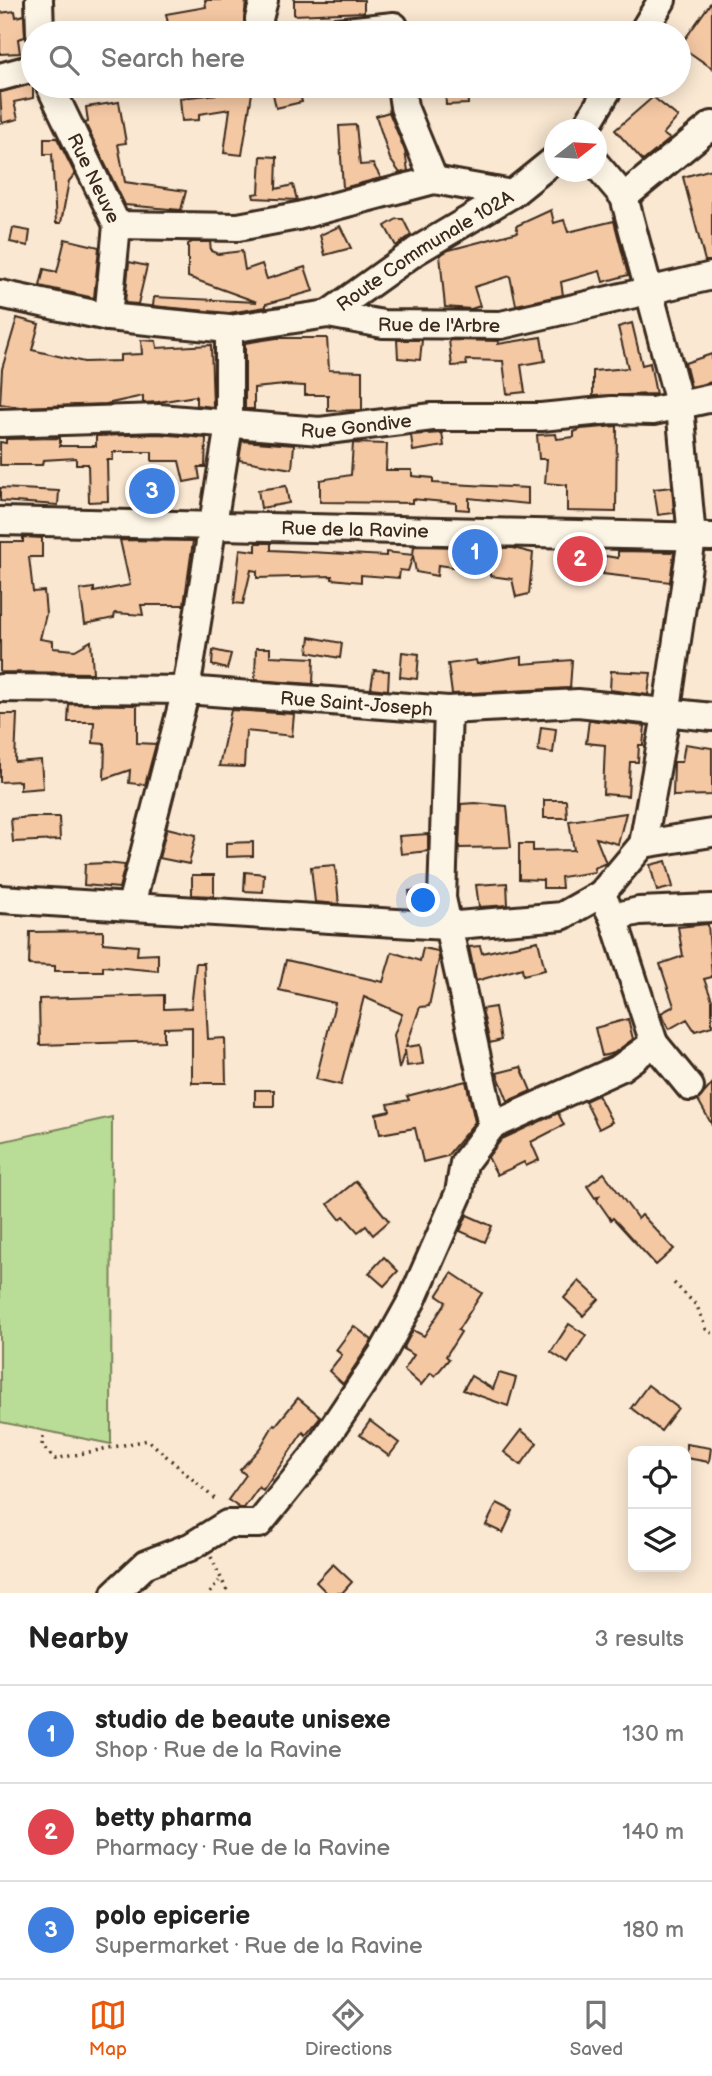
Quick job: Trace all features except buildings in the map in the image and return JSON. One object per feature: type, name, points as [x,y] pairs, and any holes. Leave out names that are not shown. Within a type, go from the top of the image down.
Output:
[{"type":"street","points":[[39,0],[40,21]]},
{"type":"street","points":[[259,21],[264,0]]},
{"type":"street","points":[[649,21],[662,0]]},
{"type":"street","points":[[0,77],[21,71]]},
{"type":"street","name":"Rue Neuve","points":[[56,98],[117,225],[108,317]]},
{"type":"street","points":[[403,98],[434,180]]},
{"type":"street","points":[[590,119],[603,98]]},
{"type":"street","points":[[624,197],[712,125]]},
{"type":"street","name":"Route Communale 102A","points":[[328,314],[416,251],[512,194],[544,169]]},
{"type":"street","points":[[607,176],[624,197],[651,292],[680,407],[702,537],[643,844],[607,905],[654,1044],[690,1087]]},
{"type":"street","points":[[117,225],[238,227],[298,216],[434,180],[512,194]]},
{"type":"street","name":"Rue de l'Arbre","points":[[0,294],[108,317],[229,329],[328,314],[383,324],[500,325],[712,276]]},
{"type":"street","points":[[131,905],[186,690],[229,425],[229,329]]},
{"type":"street","name":"Rue Gondive","points":[[0,423],[45,424],[106,418],[201,421],[320,431],[432,417],[541,417],[680,407],[712,398]]},
{"type":"street","name":"Rue de la Ravine","points":[[0,521],[702,537]]},
{"type":"street","name":"Rue Saint-Joseph","points":[[0,688],[186,690],[448,710],[578,702],[666,715],[712,717]]},
{"type":"street","points":[[448,710],[442,898],[492,1126]]},
{"type":"street","points":[[643,844],[712,834]]},
{"type":"street","points":[[0,899],[131,905],[318,921],[446,926],[562,916],[607,905],[639,911],[712,908]]},
{"type":"street","points":[[116,1593],[146,1564],[198,1542],[227,1524],[259,1524],[313,1457],[383,1354],[459,1192],[464,1163],[478,1141],[492,1126],[620,1068],[654,1044]]},
{"type":"path","points":[[674,1283],[696,1306],[706,1329],[712,1333]]},
{"type":"path","points":[[43,1436],[42,1446],[55,1459],[148,1440],[216,1500]]},
{"type":"path","points":[[198,1542],[213,1560],[228,1593]]},
{"type":"path","points":[[211,1593],[220,1580]]},
{"type":"green space","points":[[112,1117],[111,1444],[0,1422],[0,1142]]},
{"type":"place","name":"polo epicerie","points":[[152,491]]},
{"type":"place","name":"studio de beaute unisexe","points":[[475,552]]},
{"type":"place","name":"betty pharma","points":[[580,559]]}]
